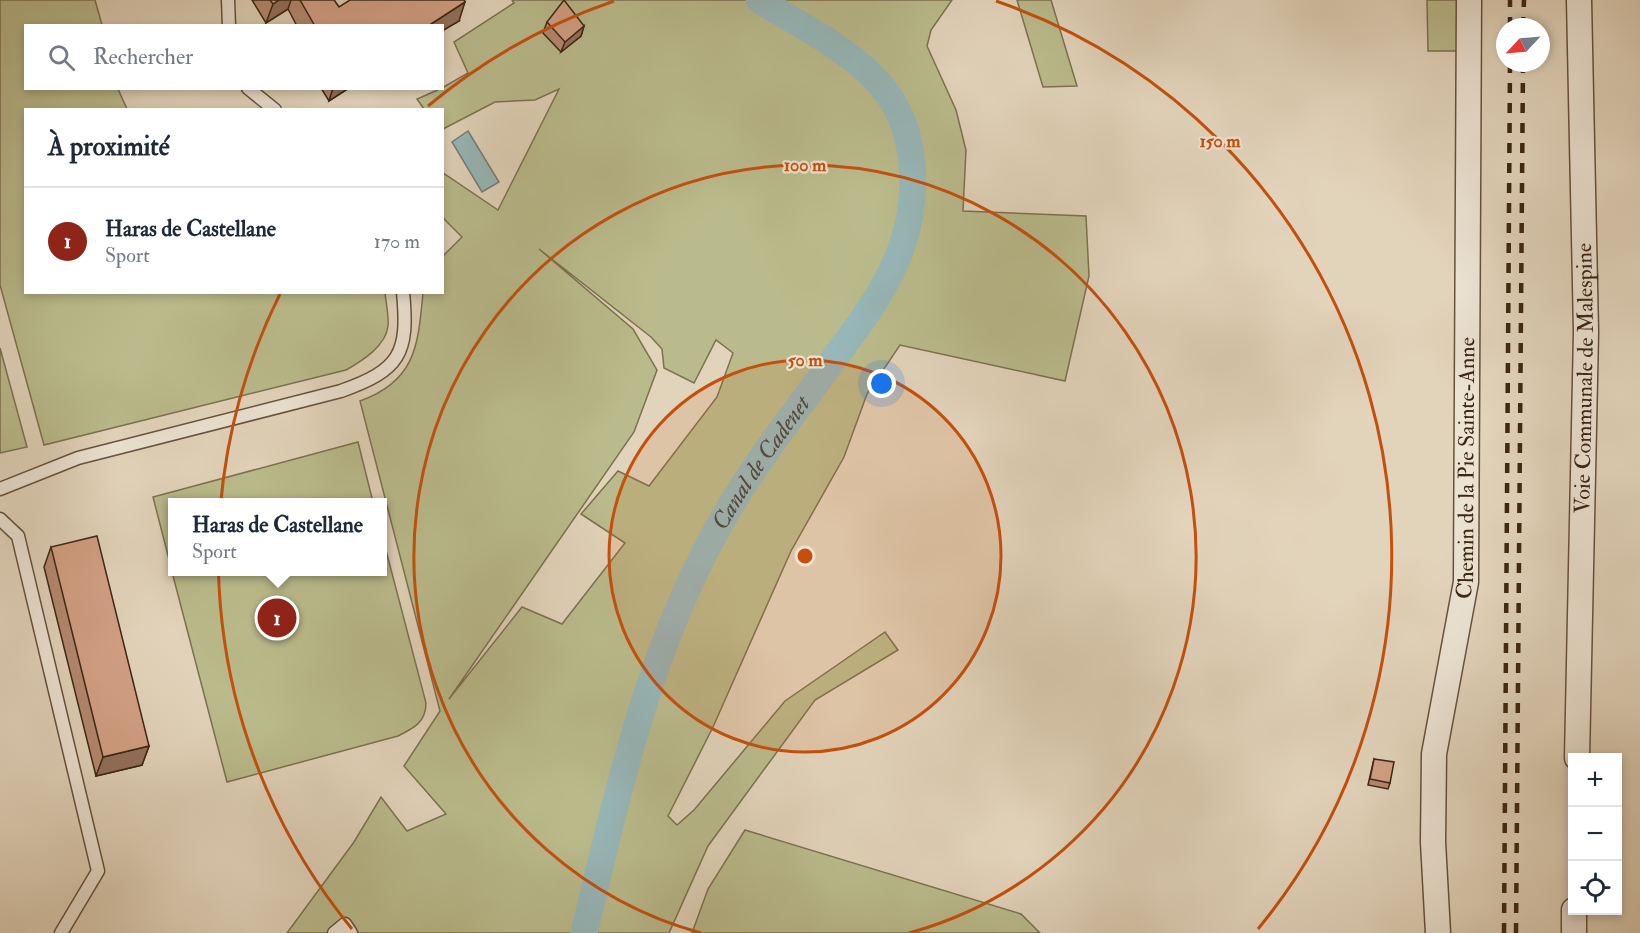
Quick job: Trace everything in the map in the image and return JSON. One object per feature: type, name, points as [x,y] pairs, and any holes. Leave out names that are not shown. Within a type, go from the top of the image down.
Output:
[{"type":"street","name":"Chemin de la Pie Sainte-Anne","points":[[1438,933],[1433,842],[1434,754],[1466,582],[1469,0]]},
{"type":"street","name":"Voie Communale de Malespine","points":[[1577,753],[1586,332],[1579,0]]},
{"type":"street","points":[[1574,915],[1574,933]]},
{"type":"lane","points":[[228,0],[229,24]]},
{"type":"lane","points":[[250,90],[273,108]]},
{"type":"lane","points":[[0,489],[78,458],[341,391],[365,382],[392,364],[402,348],[406,325],[403,294]]},
{"type":"lane","points":[[0,519],[18,536],[98,871],[61,933]]},
{"type":"lane","points":[[334,933],[345,924],[351,933]]},
{"type":"green space","points":[[0,0],[95,0],[102,24],[24,24],[24,90],[118,90],[127,108],[24,108],[24,294],[385,294],[388,326],[378,346],[346,370],[44,445],[0,285]]},
{"type":"green space","points":[[512,0],[952,0],[931,30],[927,46],[956,110],[966,150],[963,211],[1086,216],[1089,276],[1065,381],[900,345],[867,394],[844,457],[791,551],[713,727],[668,816],[677,825],[694,810],[785,701],[885,632],[898,650],[815,700],[708,846],[669,933],[287,933],[354,842],[381,797],[407,831],[446,814],[404,766],[440,711],[387,506],[387,498],[385,498],[360,401],[379,393],[393,383],[411,359],[419,329],[423,294],[444,294],[444,255],[462,237],[444,219],[444,174],[498,210],[559,89],[535,100],[495,102],[444,128],[444,108],[423,108],[417,99],[437,90],[444,90],[444,87],[468,73],[454,42],[514,3]],"holes":[[[539,249],[651,337],[662,349],[664,368],[694,383],[716,340],[733,353],[717,397],[649,486],[618,471],[581,514],[625,543],[562,624],[522,607],[449,699],[634,432],[657,370],[633,329]]]},
{"type":"green space","points":[[1017,0],[1051,0],[1077,86],[1043,87]]},
{"type":"green space","points":[[1427,0],[1461,0],[1460,51],[1428,51]]},
{"type":"green space","points":[[0,348],[27,447],[0,453]]},
{"type":"green space","points":[[358,442],[372,498],[168,498],[168,555],[153,497]]},
{"type":"green space","points":[[387,554],[426,703],[421,720],[398,736],[227,782],[173,576],[387,576]]},
{"type":"green space","points":[[745,830],[1021,914],[1040,933],[692,933],[708,889]]},
{"type":"water","points":[[468,131],[499,182],[482,192],[452,142]]},
{"type":"building","points":[[300,0],[334,0],[339,7],[350,0],[464,0],[465,2],[431,24],[314,24]]},
{"type":"building","points":[[564,0],[584,26],[565,42],[547,22]]},
{"type":"building","points":[[97,536],[149,746],[103,757],[51,547]]},
{"type":"building","points":[[1374,759],[1394,762],[1390,783],[1370,779]]},
{"type":"waterway","name":"Canal de Cadenet","points":[[584,933],[636,728],[671,627],[692,579],[716,531],[743,486],[877,297],[897,259],[909,217],[912,194],[910,149],[895,106],[883,88],[842,50],[759,0]]},
{"type":"railway","points":[[1510,0],[1510,18]]},
{"type":"railway","points":[[1523,18],[1524,0]]},
{"type":"railway","points":[[1504,933],[1510,72]]},
{"type":"railway","points":[[1516,933],[1523,72]]},
{"type":"place","name":"Haras de Castellane","points":[[277,618]]}]
